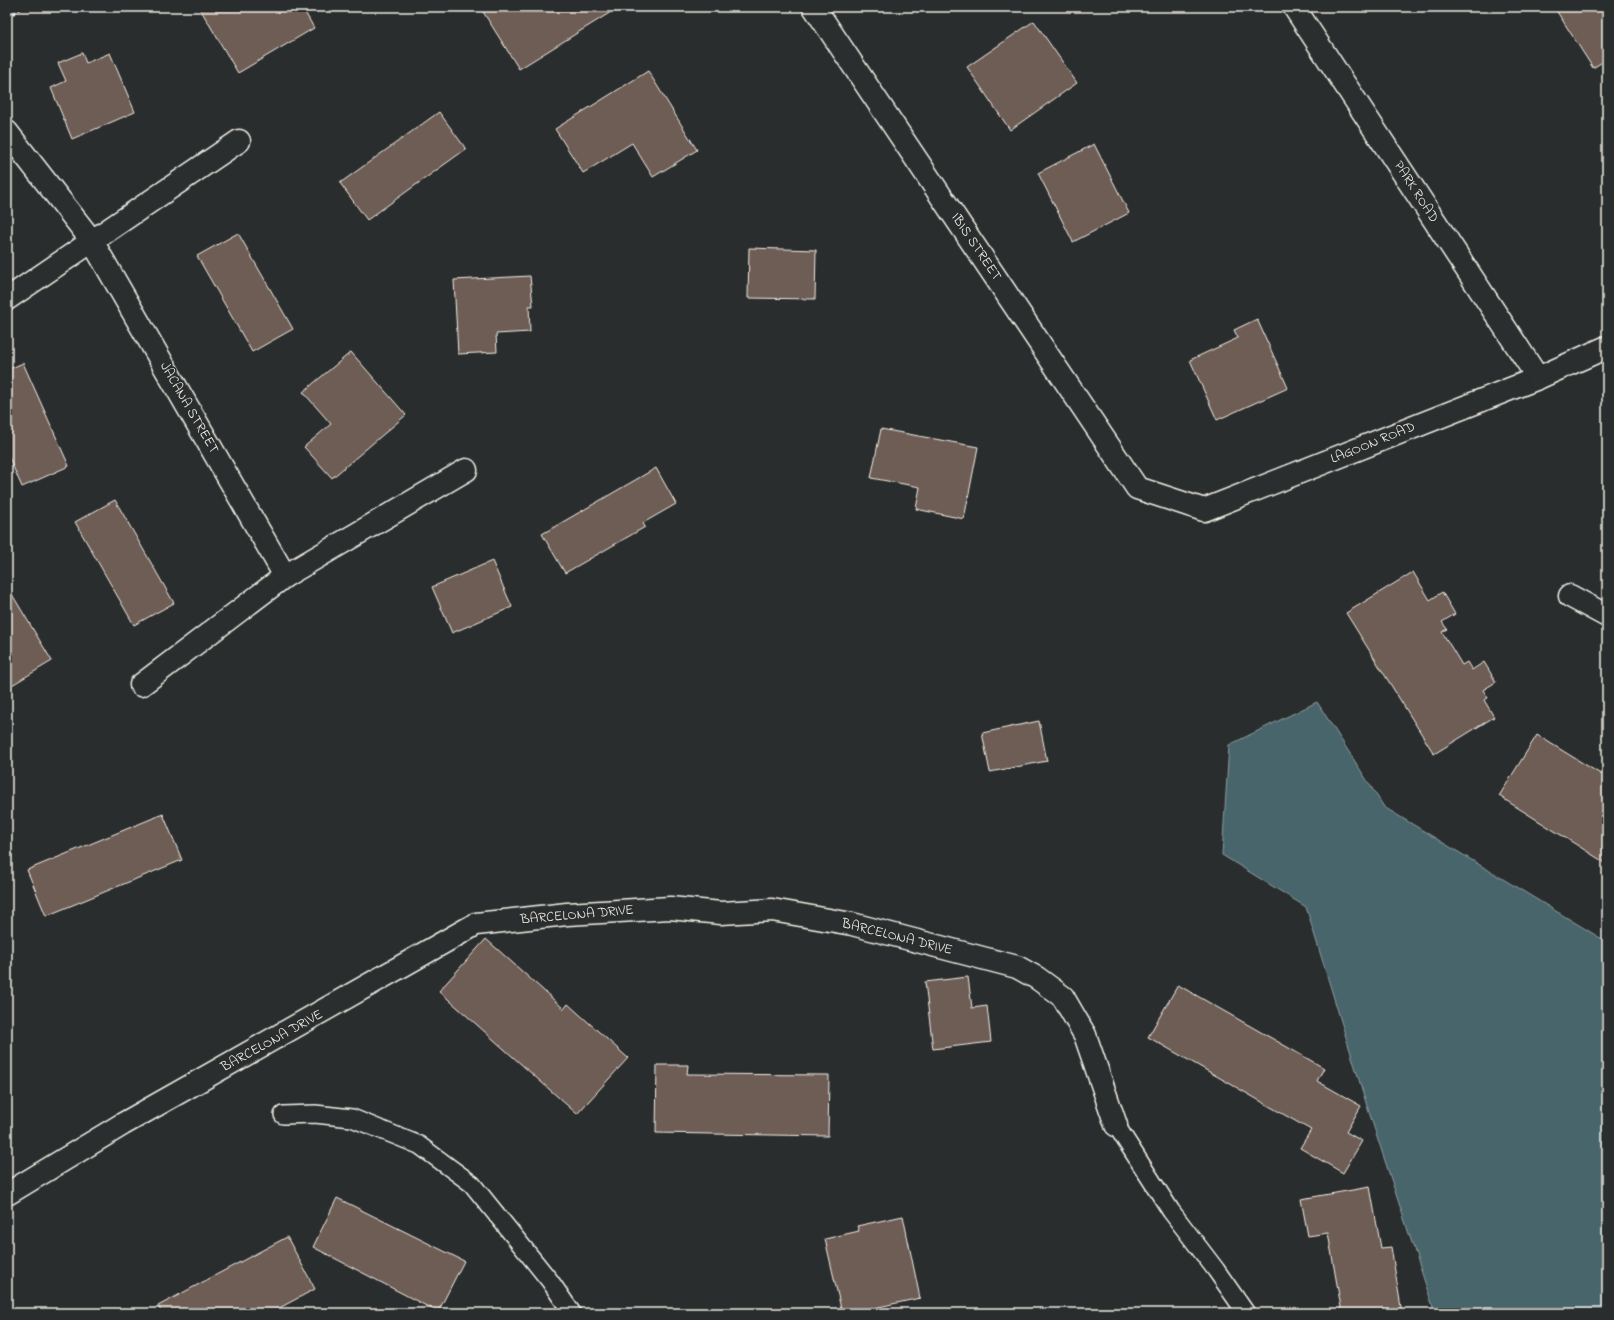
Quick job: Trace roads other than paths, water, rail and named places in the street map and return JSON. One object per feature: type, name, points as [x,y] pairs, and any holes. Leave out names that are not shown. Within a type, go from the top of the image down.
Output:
[{"type":"street","name":"IBIS STREET","points":[[814,7],[1137,488]]},
{"type":"street","name":"PARK ROAD","points":[[1294,7],[1538,378]]},
{"type":"street","name":"JACANA STREET","points":[[7,132],[92,241],[285,576]]},
{"type":"street","points":[[7,299],[239,140]]},
{"type":"street","name":"LAGOON ROAD","points":[[1137,488],[1204,510],[1538,378],[1607,347]]},
{"type":"street","points":[[141,685],[285,576],[466,470]]},
{"type":"street","points":[[1570,596],[1607,616]]},
{"type":"street","name":"BARCELONA DRIVE","points":[[7,1194],[123,1124],[476,924],[567,914],[670,908],[721,913],[772,910],[852,924],[1017,967],[1037,978],[1063,997],[1085,1035],[1116,1125]]},
{"type":"lane","points":[[283,1114],[315,1114],[352,1118],[419,1145],[472,1184],[550,1281],[572,1313]]},
{"type":"lane","points":[[1116,1125],[1171,1211],[1216,1270],[1246,1313]]},
{"type":"water","points":[[1317,702],[1384,807],[1607,942],[1607,1313],[1435,1313],[1368,1109],[1306,907],[1222,855],[1229,745]]}]
